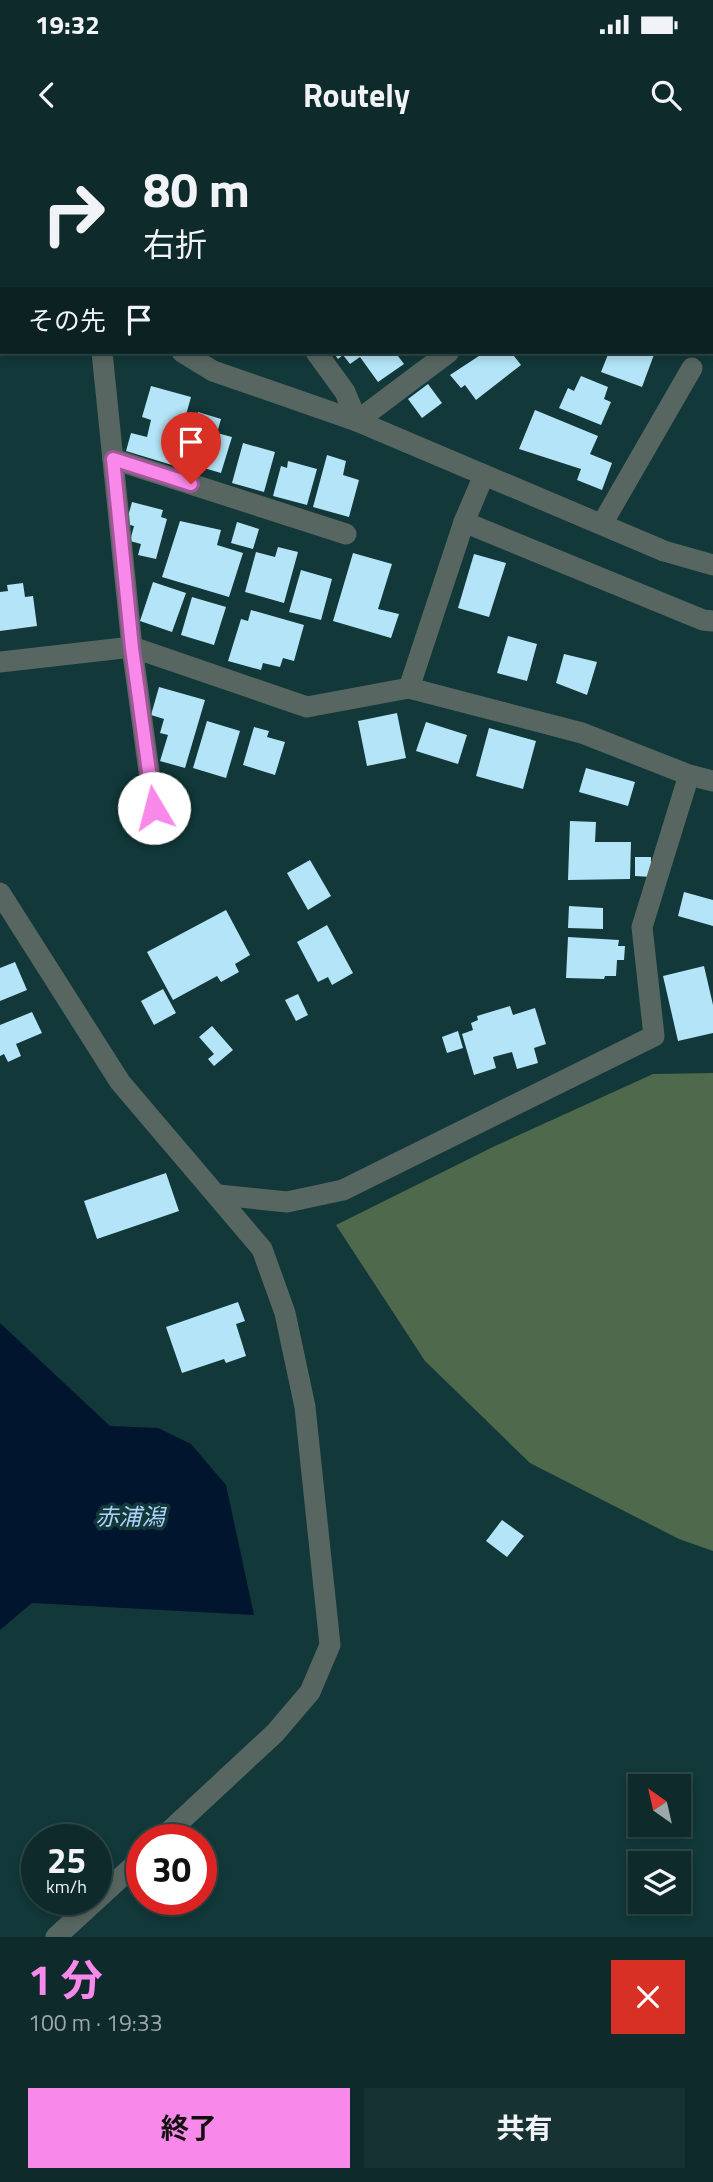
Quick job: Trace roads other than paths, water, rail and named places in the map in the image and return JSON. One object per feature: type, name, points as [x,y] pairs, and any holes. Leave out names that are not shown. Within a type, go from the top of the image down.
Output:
[{"type":"street","points":[[103,354],[132,648],[154,808]]},
{"type":"street","points":[[186,354],[213,370],[357,421],[664,551],[713,565]]},
{"type":"street","points":[[317,354],[345,392],[357,421]]},
{"type":"street","points":[[357,421],[446,354]]},
{"type":"street","points":[[602,524],[692,368]]},
{"type":"street","points":[[113,459],[346,534]]},
{"type":"street","points":[[410,688],[464,522],[484,475]]},
{"type":"street","points":[[464,522],[713,621]]},
{"type":"street","points":[[0,662],[132,648],[307,707],[410,688],[582,733],[689,775],[713,781]]},
{"type":"street","points":[[219,1195],[287,1202],[343,1190],[654,1036],[642,927],[689,775]]},
{"type":"street","points":[[0,892],[120,1082],[219,1195],[262,1249],[285,1313],[305,1407],[330,1645],[310,1692],[284,1723],[177,1824]]},
{"type":"street","points":[[56,1937],[126,1872]]},
{"type":"water","name":"赤浦潟","points":[[0,1323],[110,1426],[158,1428],[191,1444],[226,1485],[254,1615],[32,1603],[0,1630]]}]
